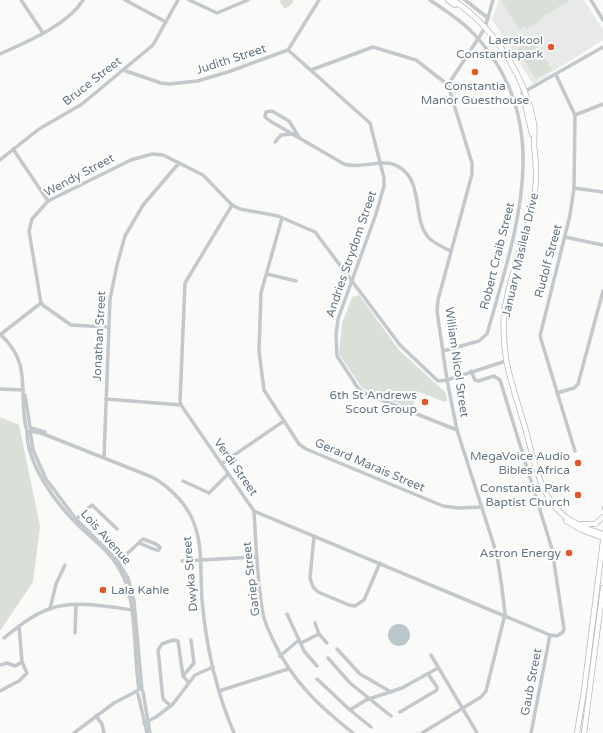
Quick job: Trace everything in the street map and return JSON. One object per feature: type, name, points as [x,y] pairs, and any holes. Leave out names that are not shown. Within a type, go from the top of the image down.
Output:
[{"type":"main road","name":"January Masilela Drive","points":[[448,0],[484,29]]},
{"type":"main road","name":"January Masilela Drive","points":[[453,0],[484,29],[512,63],[534,124],[535,191],[526,235],[504,313],[506,361],[548,502],[561,517],[582,530],[603,538]]},
{"type":"main road","name":"January Masilela Drive","points":[[542,483],[556,508],[572,522],[603,534]]},
{"type":"main road","points":[[572,522],[590,526],[600,522],[603,517]]},
{"type":"main road","points":[[577,733],[603,541]]},
{"type":"main road","points":[[584,733],[603,588]]},
{"type":"street","points":[[21,0],[43,33]]},
{"type":"street","points":[[0,54],[43,33],[75,11],[83,0]]},
{"type":"street","points":[[125,0],[166,22]]},
{"type":"street","name":"Bruce Street","points":[[0,160],[38,129],[82,104],[153,45],[178,0]]},
{"type":"street","points":[[189,0],[217,13],[248,0]]},
{"type":"street","points":[[288,50],[319,0]]},
{"type":"street","name":"Robert Craib Street","points":[[430,0],[464,26],[500,69],[515,99],[523,143],[521,199],[487,334],[479,340],[443,351]]},
{"type":"street","points":[[465,0],[488,18]]},
{"type":"street","points":[[311,70],[366,49],[378,48],[416,60],[448,85],[484,29],[493,0]]},
{"type":"street","points":[[591,0],[603,20]]},
{"type":"street","points":[[523,93],[603,47]]},
{"type":"street","name":"Andries Strydom Street","points":[[288,50],[370,123],[381,164],[384,186],[376,214],[338,322],[336,351],[338,359],[358,388],[371,396],[457,430]]},
{"type":"street","name":"Judith Street","points":[[123,70],[161,83],[186,83],[216,76],[288,50]]},
{"type":"street","name":"Rudolf Street","points":[[556,75],[575,115],[574,188],[565,237],[540,332],[575,451]]},
{"type":"street","name":"William Nicol Street","points":[[422,733],[462,709],[486,692],[505,614],[499,564],[457,430],[447,380],[437,306],[472,166],[448,85]]},
{"type":"street","points":[[575,115],[603,104]]},
{"type":"street","points":[[299,137],[286,119],[272,111],[266,112],[265,117],[268,119],[346,165],[392,164],[408,174],[412,183],[426,234],[438,245],[451,251]]},
{"type":"street","points":[[275,142],[281,135],[293,134]]},
{"type":"street","points":[[13,149],[48,202]]},
{"type":"street","name":"Wendy Street","points":[[41,303],[29,227],[32,219],[48,202],[134,159],[160,154],[203,175],[232,205]]},
{"type":"street","name":"Jonathan Street","points":[[104,457],[108,327],[111,287],[126,236],[143,205],[179,163]]},
{"type":"street","points":[[574,188],[603,192]]},
{"type":"street","points":[[106,399],[181,405],[185,283],[232,205],[243,210],[282,218],[315,232],[405,351],[436,379],[440,381],[447,380],[471,371],[506,361]]},
{"type":"street","name":"Gerard Marais Street","points":[[282,218],[260,303],[259,351],[261,375],[266,394],[299,444],[306,449],[443,506],[458,508],[481,507]]},
{"type":"street","points":[[565,237],[603,244]]},
{"type":"street","points":[[267,274],[296,281]]},
{"type":"street","points":[[557,393],[574,388],[578,384],[603,291]]},
{"type":"street","points":[[0,334],[41,303],[53,314],[71,325],[108,327]]},
{"type":"street","name":"Lois Avenue","points":[[0,334],[10,343],[20,360],[23,391],[33,450],[43,474],[75,520],[125,572],[132,590],[140,691],[148,733]]},
{"type":"street","points":[[471,371],[475,380],[494,376],[500,380],[546,528],[552,549],[564,629],[560,635],[550,635]]},
{"type":"street","points":[[0,389],[23,391]]},
{"type":"street","name":"Verdi Street","points":[[181,405],[254,510],[505,614],[550,635]]},
{"type":"street","points":[[221,464],[284,421]]},
{"type":"street","name":"Dwyka Street","points":[[29,429],[152,477],[173,492],[195,526],[200,560],[204,616],[213,667],[219,691],[234,733]]},
{"type":"street","points":[[183,481],[209,493],[228,474]]},
{"type":"street","points":[[75,520],[90,506],[98,510],[117,529]]},
{"type":"street","name":"Gariep Street","points":[[254,510],[257,557],[264,615],[280,656],[288,669],[312,699],[353,733]]},
{"type":"street","points":[[314,536],[310,578],[311,584],[318,592],[349,605],[355,606],[364,600],[380,563]]},
{"type":"street","points":[[117,563],[139,543],[144,539],[160,547],[159,550],[156,550],[139,543]]},
{"type":"street","points":[[182,561],[257,557]]},
{"type":"street","points":[[50,608],[56,584],[65,566]]},
{"type":"street","points":[[4,638],[19,626],[50,608],[76,605],[104,606],[133,610]]},
{"type":"street","points":[[75,633],[76,605]]},
{"type":"street","points":[[287,614],[308,657],[317,666]]},
{"type":"street","points":[[314,623],[319,634],[327,643]]},
{"type":"street","points":[[0,692],[19,681],[27,673],[22,662],[19,626]]},
{"type":"street","points":[[280,656],[300,642],[319,634]]},
{"type":"street","name":"Gaub Street","points":[[531,733],[550,635]]},
{"type":"street","points":[[171,706],[163,699],[158,650],[162,644],[173,640],[178,641],[183,676],[188,682]]},
{"type":"street","points":[[183,676],[194,663],[191,640]]},
{"type":"street","points":[[337,649],[360,674],[391,692]]},
{"type":"street","points":[[431,655],[477,733]]},
{"type":"street","points":[[328,658],[350,683],[391,716]]},
{"type":"street","points":[[0,665],[7,663],[15,666],[22,662]]},
{"type":"street","points":[[146,722],[171,706],[188,682],[198,672],[213,667]]},
{"type":"street","points":[[350,710],[370,699],[402,688],[438,668]]},
{"type":"street","points":[[219,691],[288,669]]},
{"type":"street","points":[[400,712],[437,690],[437,687],[428,674]]},
{"type":"street","points":[[317,679],[350,710],[371,727]]},
{"type":"street","points":[[74,733],[96,716],[128,696],[140,691]]},
{"type":"street","points":[[96,716],[102,724],[104,733]]},
{"type":"shaded area","points":[[281,0],[293,0],[293,3],[285,9],[280,2]]},
{"type":"shaded area","name":"Laerskool Constantiapark","points":[[499,0],[584,0],[603,30],[603,40],[533,84],[492,19]]},
{"type":"shaded area","points":[[501,0],[570,0],[542,17],[542,19],[527,29],[525,26],[519,29]]},
{"type":"shaded area","points":[[533,39],[552,70],[536,79],[517,49]]},
{"type":"shaded area","points":[[359,295],[400,351],[445,392],[447,399],[445,402],[419,392],[411,409],[362,388],[339,354],[342,323],[352,297]]},
{"type":"shaded area","points":[[0,417],[19,425],[40,526],[33,582],[0,631]]},
{"type":"shaded area","points":[[399,624],[407,627],[410,635],[407,643],[399,646],[391,643],[388,635],[391,627]]},
{"type":"waterway","points":[[602,510],[603,506]]},
{"type":"place","name":"Laerskool Constantiapark","points":[[551,47]]},
{"type":"place","name":"Constantia Manor Guesthouse","points":[[475,72]]},
{"type":"place","name":"6th St Andrews Scout Group","points":[[425,402]]},
{"type":"place","name":"MegaVoice Audio Bibles Africa","points":[[578,463]]},
{"type":"place","name":"Constantia Park Baptist Church","points":[[578,495]]},
{"type":"place","name":"Astron Energy","points":[[569,553]]},
{"type":"place","name":"Lala Kahle","points":[[103,590]]}]
